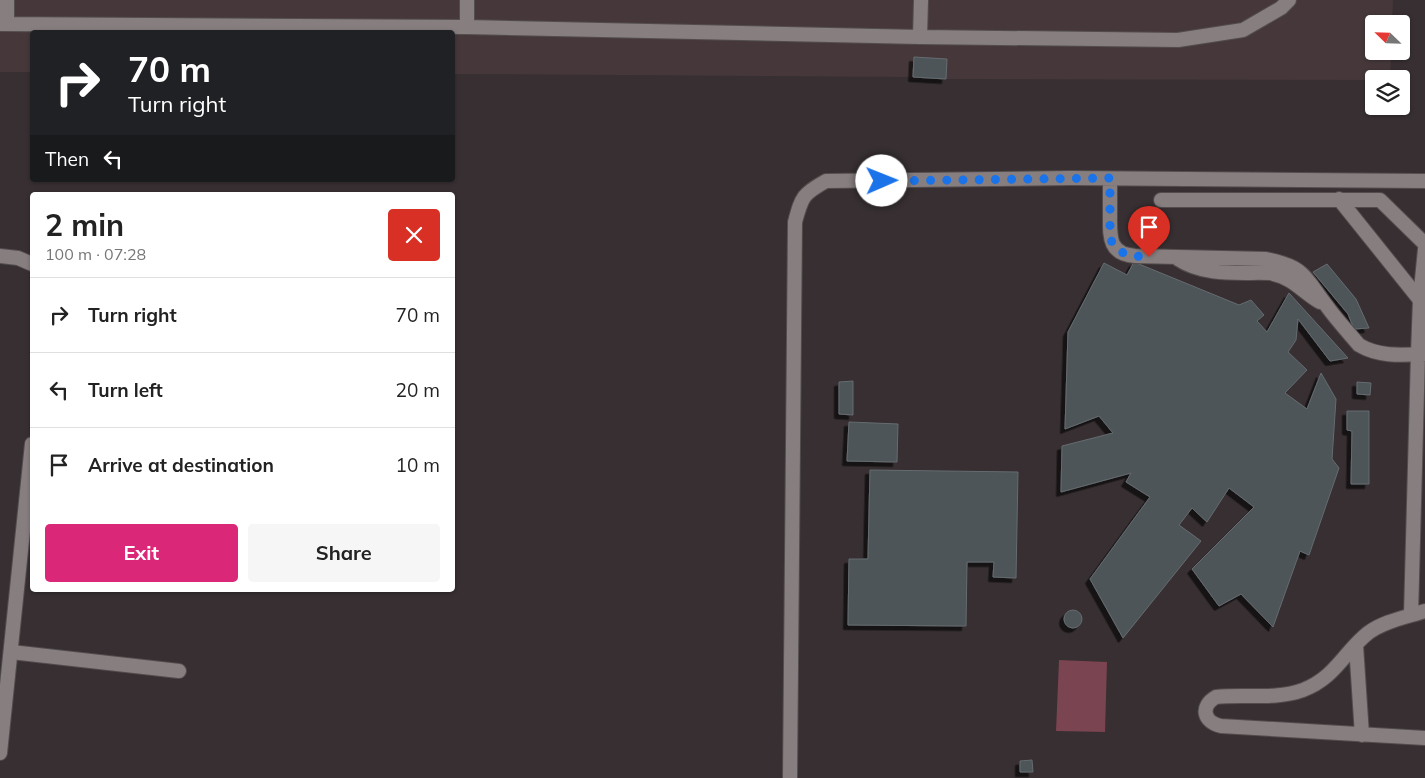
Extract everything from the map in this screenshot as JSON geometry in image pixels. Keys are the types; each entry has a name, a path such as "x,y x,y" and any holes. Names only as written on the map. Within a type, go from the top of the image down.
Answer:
{"lane":[{"path":"7,0 4,24 467,27 920,37 1178,40 1243,30 1281,8 1289,0"},
{"path":"467,0 467,27"},
{"path":"920,37 921,0"},
{"path":"1110,178 1110,238 1117,250 1129,256 1266,259 1281,262 1302,272 1311,282 1325,305 1359,345 1366,350 1387,355 1421,354"},
{"path":"790,778 796,222 799,207 806,192 826,182 1110,178 1425,181"},
{"path":"1362,181 1425,244"},
{"path":"1161,200 1339,198 1380,200"},
{"path":"1339,198 1420,300"},
{"path":"1411,616 1421,354 1420,300 1425,250"},
{"path":"0,256 18,258 30,263"},
{"path":"0,753 30,463"},
{"path":"1425,611 1386,624 1370,632 1332,672 1304,689 1288,694 1216,697 1210,700 1206,706 1208,720 1221,726 1425,738"},
{"path":"1356,645 1362,734"},
{"path":"10,652 179,671"}],"shaded area":[{"path":"0,0 1393,0 1392,15 1365,15 1365,60 1391,60 1390,70 1365,70 1365,80 946,79 913,77 455,74 455,30 30,30 30,72 0,72"},
{"path":"1059,660 1107,662 1105,732 1056,731"}],"building":[{"path":"914,57 947,59 946,79 913,77"},
{"path":"1134,262 1239,305 1251,300 1264,315 1257,321 1267,332 1289,293 1348,358 1330,361 1298,319 1296,340 1288,352 1307,370 1285,393 1307,409 1321,373 1336,399 1332,459 1339,468 1309,555 1300,551 1273,627 1241,594 1219,606 1192,569 1254,507 1229,488 1207,522 1192,508 1179,525 1201,541 1123,638 1090,579 1150,497 1126,482 1131,473 1061,492 1062,446 1113,433 1099,416 1065,429 1068,332 1104,263 1127,275"},
{"path":"1327,264 1356,299 1369,328 1354,329 1348,314 1313,272"},
{"path":"853,381 853,415 839,414 839,382"},
{"path":"1357,382 1371,383 1370,395 1357,394"},
{"path":"1347,411 1369,411 1369,484 1351,484 1352,431 1347,430"},
{"path":"849,422 898,424 897,462 847,461"},
{"path":"870,470 1018,472 1016,578 993,577 994,562 967,562 966,626 848,625 849,559 868,559"},
{"path":"1073,610 1079,613 1082,619 1079,625 1073,628 1067,625 1064,619 1067,613"},
{"path":"1032,760 1033,772 1020,772 1020,761"}],"route":[{"path":"882,181 1110,178 1110,238 1112,244 1122,254 1149,257"}]}
